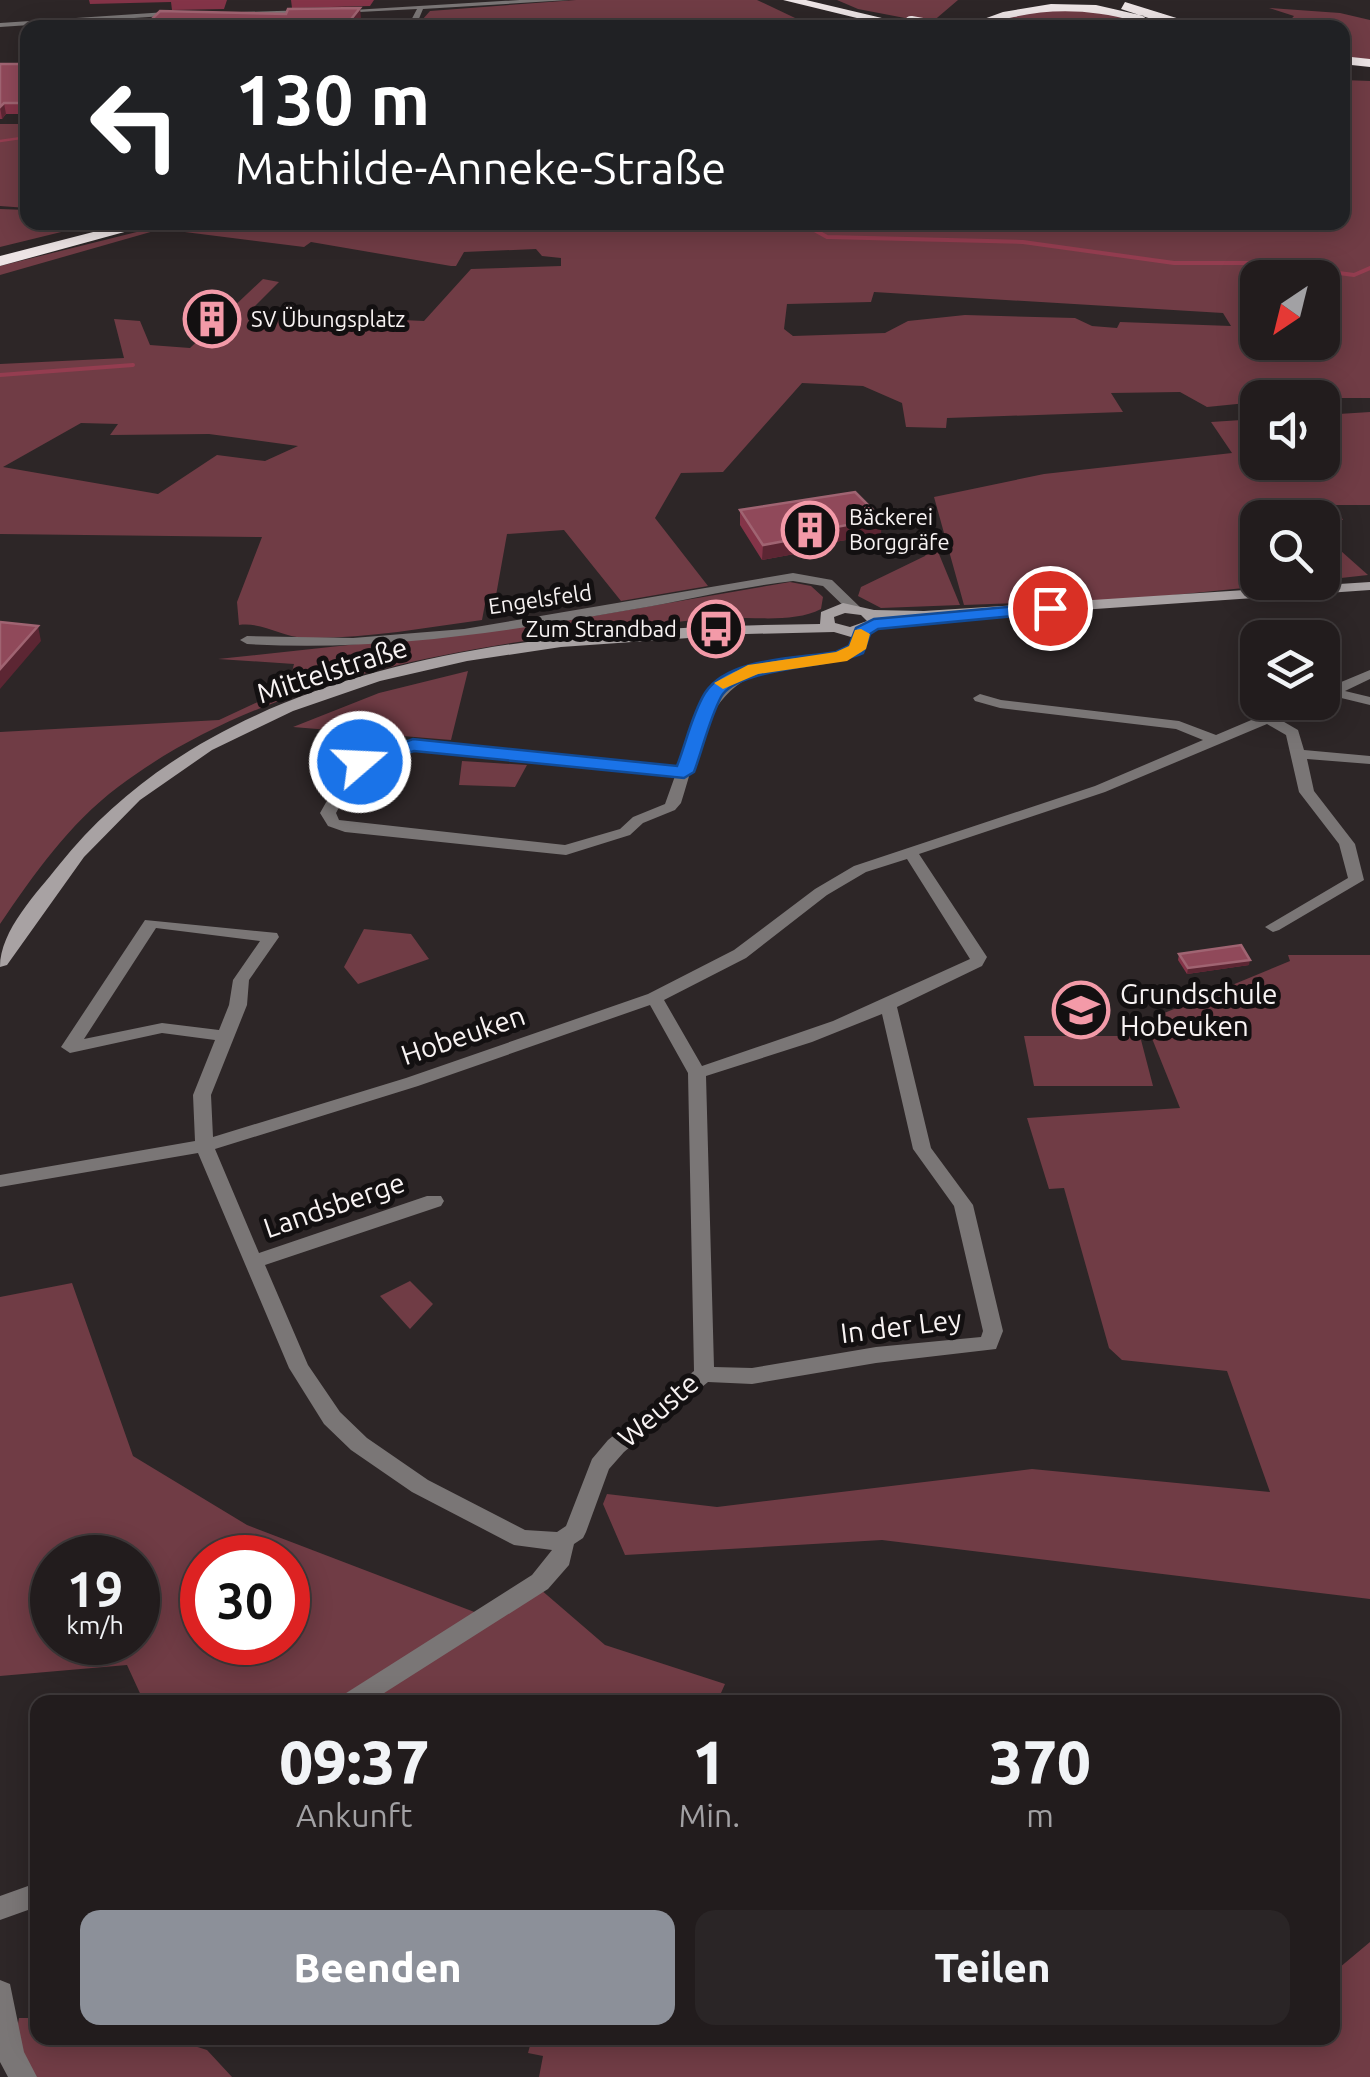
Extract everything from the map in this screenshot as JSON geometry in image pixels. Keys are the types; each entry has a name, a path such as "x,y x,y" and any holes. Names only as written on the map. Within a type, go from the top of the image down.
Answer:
{"highway":[{"path":"768,0 810,20"},
{"path":"768,0 873,20"},
{"path":"790,0 878,20"},
{"path":"810,0 884,20"},
{"path":"830,0 862,14"},
{"path":"955,20 996,0"},
{"path":"1110,0 1170,20"},
{"path":"986,20 1052,4 1119,11 1140,20"},
{"path":"0,253 88,230"},
{"path":"0,260 121,230"}],"main road":[{"name":"Mittelstraße","path":"0,960 44,894 100,827 172,768 250,726 345,689 470,658 602,639 1370,586"},
{"name":"Mittelstraße","path":"849,623 854,608"}],"street":[{"path":"212,13 420,10 565,0"},
{"path":"415,20 420,10"},
{"path":"60,20 194,13"},
{"path":"145,20 151,14"},
{"name":"Engelsfeld","path":"247,640 302,645 411,637 588,614 793,577 817,580 834,589"},
{"path":"834,589 854,608"},
{"path":"684,772 413,745 354,765 328,813 333,823 344,827 576,850 624,832 638,820 670,806 720,685 754,669 831,659 857,649 834,589"},
{"path":"1340,688 1370,674"},
{"path":"1340,696 1370,702"},
{"path":"980,698 1026,708 1179,724 1217,741"},
{"name":"Hobeuken","path":"0,1181 204,1146 344,1105 654,998 740,954 838,880 910,852 1100,790 1267,720"},
{"path":"1271,720 1293,733 1306,792 1347,844 1363,882 1273,927"},
{"path":"1300,754 1370,760"},
{"path":"696,1074 810,1039 889,1008 979,958 910,852"},
{"path":"204,1146 202,1095 226,1036 238,1005 241,980 271,937 151,923 70,1048 162,1028 226,1036"},
{"name":"Weuste","path":"362,1695 540,1582 562,1558 564,1546 560,1541 575,1532 600,1465 616,1446 704,1374 696,1074 654,998"},
{"name":"In der Ley","path":"704,1374 752,1376 876,1355 989,1344 993,1331 963,1205 922,1149 889,1008"},
{"name":"Landsberge","path":"204,1146 298,1368 332,1418 359,1444 420,1486 522,1539 560,1541"},
{"name":"Landsberge","path":"253,1262 434,1200"},
{"path":"0,1908 30,1898"},
{"path":"0,1992 11,2055 23,2077"}],"shaded area":[{"path":"576,0 757,0 799,20 422,20 430,11"},
{"path":"837,0 958,0 935,20 858,9"},
{"path":"1269,8 1340,13 1370,20 1370,62 1350,59 1350,20 1290,20 1294,16"},
{"path":"1102,9 1131,20 994,20 1018,11"},
{"path":"1350,80 1370,81 1370,398 1340,398 1340,380 1240,380 1240,404 1207,407 1180,392 1111,393 1123,412 947,418 946,428 906,427 902,403 863,386 802,383 723,472 681,473 655,518 708,586 621,601 564,530 507,534 495,601 485,604 482,620 372,635 305,638 239,625 237,602 262,537 0,534 0,364 124,358 114,319 140,321 150,345 190,348 263,279 279,282 248,313 424,321 471,269 561,266 561,258 542,256 536,249 464,252 456,266 451,266 311,242 304,247 169,230 1350,230","holes":["874,292 1223,313 1231,326 1120,322 1117,328 1092,326 1075,318 965,315 908,321 885,333 793,336 784,329 787,304 871,302","81,423 118,424 110,435 209,434 298,446 265,461 217,455 158,494 3,467"]},
{"path":"0,124 20,124 20,207 0,206"},
{"path":"0,209 20,210 20,230 69,230 0,247"},
{"path":"158,230 0,275 0,266"},
{"path":"1370,412 1370,505 1340,505 1340,500 1240,500 1240,588 1133,599 964,605 934,497 1044,474 1232,453 1211,422 1240,420 1240,480 1340,480 1340,414"},
{"path":"934,542 960,605 881,608 858,596 861,587 925,556"},
{"path":"1340,550 1368,575 1340,578"},
{"path":"790,582 811,586 823,597 821,609 784,618 716,618 567,635 432,657 298,694 234,719 174,750 100,801 53,851 0,924 0,732 219,720 288,688 294,664 218,659 553,623"},
{"path":"468,671 451,740 293,727 379,693"},
{"path":"462,761 527,765 515,787 459,785"},
{"path":"364,929 411,934 429,959 358,984 344,967"},
{"path":"1288,955 1370,955 1370,1599 882,1540 625,1555 603,1504 607,1494 717,1507 1032,1469 1270,1492 1227,1371 1122,1360 1109,1348 1064,1188 1049,1189 1027,1118 1180,1108 1145,1021 1290,961"},
{"path":"1024,1036 1140,1036 1153,1086 1034,1086"},
{"path":"410,1281 433,1304 410,1329 380,1296"},
{"path":"72,1283 133,1456 247,1525 273,1535 180,1535 180,1665 310,1665 310,1549 477,1613 350,1695 141,1695 127,1665 0,1676 0,1297"},
{"path":"540,1589 605,1645 725,1684 720,1695 371,1695"},
{"path":"1370,1942 1370,2077 539,2077 543,2056 528,2053 530,2045 1340,2045 1340,1967"},
{"path":"19,2018 30,2018 30,2045 191,2045 207,2050 232,2077 30,2077 15,2040"}],"building":[{"path":"360,8 350,20 151,20 160,11 286,14 288,9"},
{"path":"0,64 20,64 20,103 4,103 0,107"},
{"path":"855,492 882,519 813,531 817,535 763,545 740,510"},
{"path":"0,622 38,626 0,669"},
{"path":"1241,945 1250,960 1188,968 1179,954"}],"waterway":[{"path":"0,141 20,138"},
{"path":"814,230 827,237 1023,242 1174,263 1263,263 1354,275 1370,268"},
{"path":"0,375 133,365"}],"slow traffic":[{"path":"723,683 754,669 840,657 857,649 861,634"}],"place":[{"name":"SV Übungsplatz","path":"212,319"},
{"name":"Bäckerei Borggräfe","path":"810,530"},
{"name":"Zum Strandbad","path":"716,629"},
{"name":"Grundschule Hobeuken","path":"1081,1010"}],"route":[{"path":"360,762 413,745 684,772 712,697 720,685 741,674 840,657 857,649 862,631 874,624 924,616 1050,608"}]}
